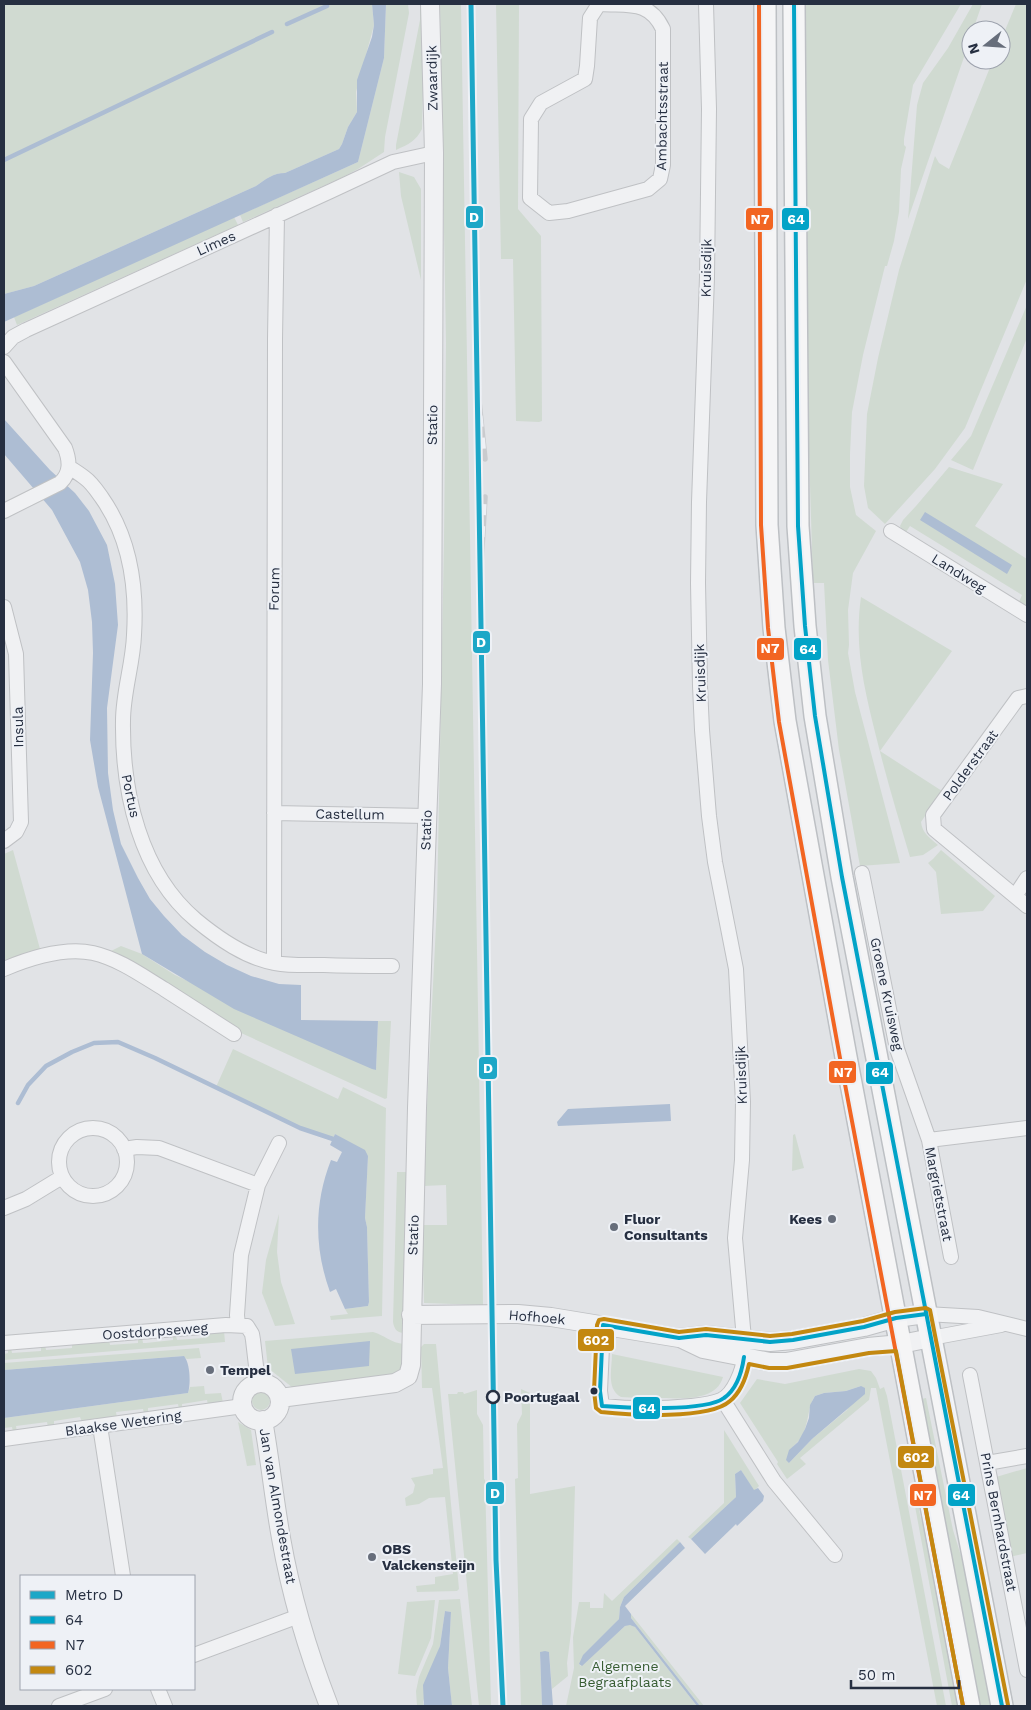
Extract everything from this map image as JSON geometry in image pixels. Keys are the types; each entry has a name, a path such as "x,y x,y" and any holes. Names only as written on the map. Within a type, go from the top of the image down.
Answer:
{"main road":[{"path":"765,4 767,525 774,628 787,730 846,1057 969,1706"},
{"name":"Groene Kruisweg","path":"794,4 798,526 805,626 815,716 827,793 1002,1706"}],"street":[{"name":"Zwaardijk","path":"430,4 434,153"},
{"name":"Ambachtsstraat","path":"600,4 644,7 658,17 664,29 663,165 660,178 648,189 568,211 549,213 530,198 531,118 540,103 585,79 590,18 600,4"},
{"name":"Kruisdijk","path":"706,4 709,109 705,338 699,502 700,686 710,825 715,862 736,969 743,1102 742,1160 735,1238 744,1339"},
{"name":"Limes","path":"4,347 14,337 26,330 393,162 434,153"},
{"name":"Statio","path":"280,1398 395,1383 408,1376 411,1365 426,816 432,684 434,153"},
{"name":"Forum","path":"274,963 275,339 277,215"},
{"path":"4,362 65,448 69,458 67,473 52,488 4,511"},
{"name":"Portus","path":"67,473 86,478 108,507 117,523 129,558 133,577 134,635 123,719 125,764 133,812 147,853 168,891 188,913 211,932 251,956 274,963 292,965 392,966"},
{"name":"Landweg","path":"891,531 1027,615"},
{"name":"Insula","path":"4,607 16,654 21,822 16,832 4,841"},
{"name":"Polderstraat","path":"1015,896 934,829 933,815 1018,698 1027,696"},
{"name":"Castellum","path":"274,813 426,816"},
{"name":"Groene Kruisweg","path":"862,874 897,1049 929,1140"},
{"path":"1027,878 1015,896 1027,906"},
{"path":"4,968 47,955 68,952 92,953 122,963 234,1034"},
{"path":"92,1128 102,1129 119,1140 124,1149 127,1162 125,1172 122,1180 108,1192 90,1196 78,1193 68,1186 62,1177 59,1162 61,1150 73,1134 92,1128"},
{"name":"Margrietstraat","path":"951,1257 929,1140 1027,1128"},
{"path":"258,1383 252,1334 247,1326 238,1325 241,1255 258,1185 279,1143"},
{"path":"124,1149 137,1146 159,1148 258,1185"},
{"path":"4,1208 26,1199 62,1177"},
{"name":"Hofhoek","path":"411,1315 518,1314 551,1316 679,1338 703,1349 770,1362 786,1362 868,1347 901,1344 1007,1324"},
{"name":"Hofhoek","path":"679,1338 706,1335 770,1342 793,1340 864,1327 896,1318 926,1314"},
{"path":"926,1314 978,1317 1027,1329"},
{"name":"Oostdorpseweg","path":"4,1343 238,1325"},
{"path":"603,1325 600,1391 602,1406 632,1409 703,1405 723,1400 734,1387 741,1372 744,1357 744,1339"},
{"name":"Prins Bernhardstraat","path":"970,1375 1027,1670"},
{"path":"258,1383 272,1386 280,1398 278,1411 272,1417 264,1420 250,1417 244,1410 242,1401 245,1391 258,1383"},
{"path":"723,1400 774,1481 835,1555"},
{"name":"Blaakse Wetering","path":"4,1439 243,1406"},
{"name":"Jan van Almondestraat","path":"264,1420 281,1540 299,1616 314,1667 329,1706"},
{"path":"100,1426 123,1575"},
{"path":"988,1463 1027,1456"},
{"path":"195,1655 299,1616"},
{"path":"59,1706 102,1690"},
{"path":"158,1690 165,1706"}],"green space":[{"path":"4,4 372,4 374,25 356,92 357,112 348,127 339,149 285,173 273,175 256,186 34,286 4,294"},
{"path":"386,4 408,4 409,13 385,137 384,152 343,177 243,222 240,215 358,162 384,58"},
{"path":"420,4 425,4 422,129 412,142 396,150 420,20"},
{"path":"440,4 461,4 483,1305 424,1303 422,1225 447,1225 446,1185 423,1186 437,905 444,540 446,343"},
{"path":"496,4 519,4 518,209 541,236 542,421 539,422 516,421 513,259 501,259"},
{"path":"806,4 961,4 913,85 904,139 906,147 901,169 899,212 894,241 887,266 885,266 863,355 852,412 850,487 856,515 876,531 853,573 848,610 848,653 855,692 900,863 860,866 839,750 828,660 824,583 813,583 807,386"},
{"path":"973,4 982,4 976,20 964,20"},
{"path":"1016,4 1027,4 1027,279 965,428 935,469 885,524 868,508 864,486 867,414 899,270 935,156 939,163 949,169 989,70 1011,70 1011,20 1009,20"},
{"path":"961,25 961,66 908,219 917,105 923,83 948,48"},
{"path":"399,172 414,177 421,189 421,280 401,196"},
{"path":"234,217 238,225 17,325 14,317"},
{"path":"1027,305 1027,338 973,470 951,460 971,436"},
{"path":"949,467 1003,484 975,526 1027,559 1027,610 1018,604 1022,595 910,526 904,535 900,526 903,520"},
{"path":"861,597 952,651 880,751 864,684 859,633"},
{"path":"880,751 942,791 921,822 929,838 938,845 923,855 910,857"},
{"path":"13,850 40,949 4,961 4,854"},
{"path":"941,850 995,896 983,911 941,914 936,872 928,863"},
{"path":"121,946 142,954 175,975 376,1070 378,1021 391,1021 387,1098 385,1099 239,1032 240,1030 109,952"},
{"path":"233,1049 338,1099 343,1087 386,1108 382,1316 331,1320 330,1316 348,1314 345,1309 368,1306 369,1302 367,1227 365,1218 368,1156 335,1134 333,1139 300,1128 216,1087"},
{"path":"795,1134 804,1168 792,1171 793,1135"},
{"path":"397,1172 407,1172 403,1333 396,1329 393,1322"},
{"path":"279,1214 277,1252 281,1282 295,1324 275,1326 262,1293 266,1260"},
{"path":"224,1331 225,1342 4,1360 4,1354 8,1353 8,1348 11,1348 12,1353 41,1351 41,1345 45,1345 46,1350 72,1348 72,1343 109,1340 110,1345 138,1343 138,1338 142,1337 143,1343 146,1343 173,1340 173,1335 176,1335 177,1340 203,1338 203,1333"},
{"path":"373,1332 404,1344 403,1366 397,1375 293,1388 268,1368 265,1341"},
{"path":"424,1344 436,1344 459,1589 457,1591 417,1592 416,1586 435,1584 435,1577 453,1574 445,1497 429,1498 419,1504 406,1506 405,1498 413,1493 415,1485 411,1478 433,1474 433,1469 443,1468 432,1388 422,1388 421,1347"},
{"path":"199,1348 201,1358 187,1359 183,1356 4,1370 4,1363"},
{"path":"612,1354 723,1377 713,1391 695,1397 621,1397 613,1389 611,1372"},
{"path":"859,1369 871,1371 880,1389 884,1387 946,1706 937,1706 876,1388 871,1388 869,1400 800,1458 806,1464 787,1479 740,1403 757,1379 785,1384","holes":["861,1386 847,1410 812,1439 789,1463 789,1453 803,1434 815,1396 824,1393 846,1391"]},
{"path":"204,1386 205,1394 221,1393 223,1403 208,1405 207,1400 182,1404 182,1409 179,1409 178,1404 148,1408 148,1413 144,1414 143,1409 116,1412 117,1418 82,1422 80,1417 54,1421 54,1426 48,1427 47,1422 16,1426 17,1432 13,1432 12,1427 4,1428 4,1418 188,1393 190,1387"},
{"path":"521,1389 530,1393 530,1494 575,1486 568,1676 552,1689 549,1652 540,1652 542,1706 521,1706 515,1479 518,1478 517,1424 522,1414"},
{"path":"477,1390 477,1414 483,1425 491,1706 479,1706 448,1394 463,1392 464,1394"},
{"path":"261,1392 267,1395 270,1401 267,1407 261,1410 255,1407 252,1401 255,1395"},
{"path":"926,1398 953,1530 970,1585 993,1706 979,1706 921,1399"},
{"path":"238,1422 251,1430 256,1465 247,1466"},
{"path":"724,1430 759,1486 754,1491 741,1470 735,1474 736,1497 691,1539 688,1537 724,1503"},
{"path":"1027,1468 1027,1553 1010,1557 996,1477"},
{"path":"916,1489 920,1515 932,1552 963,1706 952,1706 912,1490"},
{"name":"Algemene Begraafplaats","path":"677,1539 680,1542 624,1597 620,1607 619,1619 579,1664 581,1666 625,1626 630,1624 635,1627 697,1706 566,1706 574,1668 573,1637 579,1602 590,1602 590,1608 603,1608 604,1593 612,1601"},
{"path":"460,1599 472,1706 452,1706 448,1668 451,1612 445,1611 440,1646 423,1702 424,1706 417,1706 416,1691 419,1677 433,1644 439,1600"},
{"path":"435,1600 431,1638 415,1676 398,1674 407,1602"},
{"path":"631,1614 704,1706 700,1706 631,1618"}],"water":[{"path":"372,4 386,4 384,58 358,162 4,322 4,294 34,286 256,186 273,175 285,173 339,149 348,127 357,112 357,80 372,37 374,25"},
{"path":"4,419 50,470 75,493 89,511 107,545 115,584 118,625 107,708 108,773 113,810 121,844 150,899 182,935 227,965 251,976 279,984 301,985 301,1020 378,1021 376,1070 234,1009 142,954 98,787 90,740 93,653 88,590 80,562 52,510 4,454"},
{"path":"925,512 1012,565 1007,574 920,520"},
{"path":"670,1104 671,1121 558,1126 557,1122 568,1109"},
{"path":"335,1134 365,1150 368,1156 365,1218 367,1227 369,1302 368,1306 345,1309 336,1289 330,1292 321,1259 318,1226 321,1193 325,1176 331,1160 337,1162 342,1152 330,1145"},
{"path":"370,1341 369,1366 295,1374 291,1349"},
{"path":"184,1356 188,1363 188,1393 4,1418 4,1370"},
{"path":"861,1386 865,1388 865,1394 812,1439 789,1463 786,1460 789,1450 798,1442 805,1429 809,1418 810,1405 815,1396 824,1393 846,1391"},
{"path":"741,1470 754,1490 758,1488 764,1496 763,1501 705,1554 691,1539 736,1497 735,1474"},
{"path":"680,1542 685,1548 625,1606 631,1614 631,1618 700,1706 697,1706 635,1627 630,1625 625,1626 582,1666 579,1664 583,1655 619,1619 620,1607 624,1597"},
{"path":"445,1611 451,1612 448,1668 452,1706 424,1706 423,1685 440,1646"},
{"path":"540,1652 549,1652 553,1706 542,1706"}],"waterway":[{"path":"287,24 327,6"},
{"path":"4,160 272,32"},
{"path":"18,1103 28,1085 46,1066 94,1043 118,1042 300,1128 333,1139"}],"railway":[{"path":"476,372 485,459"},
{"path":"480,581 485,497"}],"metro line":[{"name":"D","path":"471,4 496,1560 503,1706"}],"transit line":[{"name":"N7","path":"759,4 761,525 768,628 779,722 840,1058 963,1706"},
{"name":"64","path":"794,4 798,526 805,626 815,716 842,877 1002,1706"},
{"name":"602","path":"963,1706 896,1351 869,1353 787,1368 769,1368 749,1364 742,1384 734,1397 720,1407 705,1411 669,1415 601,1412 596,1408 594,1391 597,1325 599,1320 604,1319 679,1332 706,1329 770,1336 792,1334 863,1321 895,1312 926,1308 930,1310 1008,1705"},
{"name":"64","path":"603,1325 679,1338 706,1335 770,1342 793,1340 864,1327 896,1318 926,1314"},
{"name":"64","path":"603,1325 600,1391 602,1406 665,1408 714,1402 724,1398 736,1385 744,1357"}],"place":[{"name":"Kees","path":"832,1219"},
{"name":"Fluor Consultants","path":"614,1227"},
{"name":"Tempel","path":"210,1370"},
{"name":"Poortugaal","path":"493,1397"},
{"name":"OBS Valckensteijn","path":"372,1557"}]}
